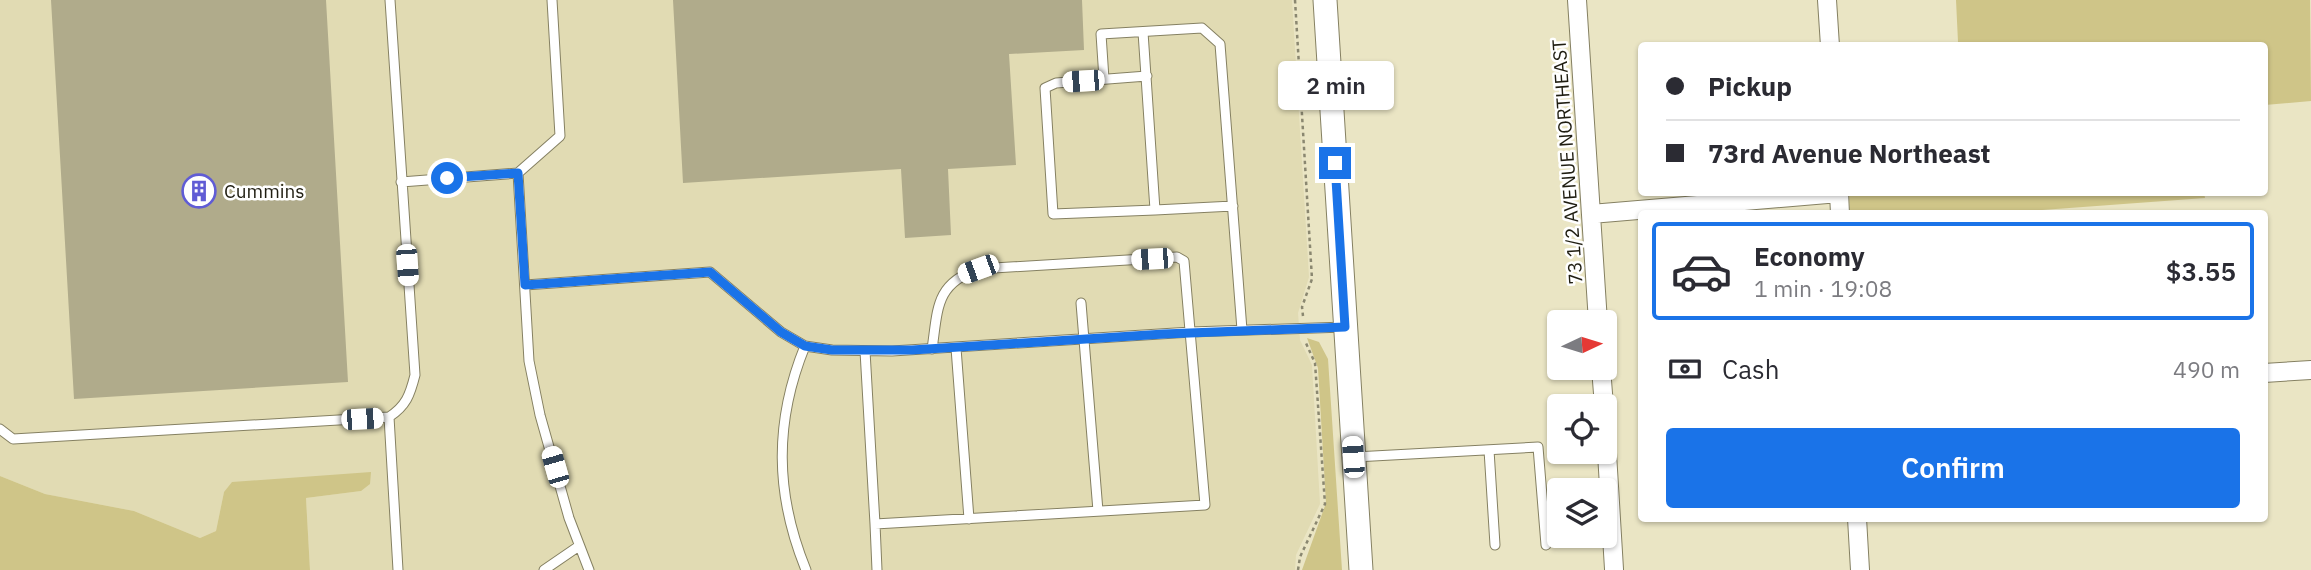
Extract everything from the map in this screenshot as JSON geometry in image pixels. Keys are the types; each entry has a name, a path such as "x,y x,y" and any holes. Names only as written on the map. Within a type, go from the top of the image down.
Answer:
{"street":[{"path":"1325,0 1361,570"},
{"name":"73 1/2 AVENUE NORTHEAST","path":"1577,0 1597,310"},
{"path":"1827,0 1830,42"},
{"path":"1638,210 1804,196"},
{"path":"1591,214 1638,210"},
{"path":"2268,373 2311,370"},
{"path":"1608,464 1614,569"},
{"path":"1857,522 1860,570"}],"lane":[{"path":"0,429 13,439 389,417 402,409 410,394 415,375 390,0"},
{"path":"401,182 518,173 560,136 552,0"},
{"path":"1104,79 1101,34 1202,28 1220,44 1242,330"},
{"path":"1143,32 1155,210"},
{"path":"1147,76 1056,83 1045,88 1043,94 1053,214 1233,206"},
{"path":"518,173 529,361 540,415 579,546 589,570"},
{"path":"875,524 1205,505 1186,267 1184,261 1177,257 978,269 949,283 940,298 932,349"},
{"path":"525,285 710,272 781,332 805,346 864,351 956,348 1191,332 1345,327"},
{"path":"1081,303 1098,511"},
{"path":"805,346 791,380 780,449 786,509 806,570"},
{"path":"956,348 969,519"},
{"path":"864,351 877,570"},
{"path":"389,417 398,570"},
{"path":"1353,457 1538,447 1546,545"},
{"path":"1489,450 1495,545"},
{"path":"544,570 579,546"}],"path":[{"path":"1295,0 1312,279 1302,307 1303,328 1306,346 1315,363 1325,504 1300,556 1298,570"}],"shaded area":[{"path":"0,0 1292,0 1309,277 1298,313 1300,340 1312,365 1320,504 1296,555 1295,570 310,570 306,498 361,491 224,492 216,531 200,538 134,511 45,494 0,476"},
{"path":"1956,0 2310,0 2311,101 2268,105 2268,42 1958,42"},
{"path":"1849,196 2205,198 2041,210 1850,210"},
{"path":"1307,338 1319,342 1328,359 1342,570 1302,570 1326,503 1318,368"},
{"path":"371,472 370,484 361,491 306,498 310,570 0,570 0,476 45,494 134,511 200,538 216,531 224,492 232,482"}],"building":[{"name":"Cummins","path":"51,0 326,0 348,382 74,399"},
{"path":"673,0 1082,0 1084,50 1009,54 1016,165 948,169 951,235 905,238 901,169 683,183"}],"place":[{"name":"Cummins","path":"199,191"}],"route":[{"path":"447,178 518,173 525,285 710,272 781,332 805,346 832,350 892,351 1084,338 1345,327 1335,163"}]}
